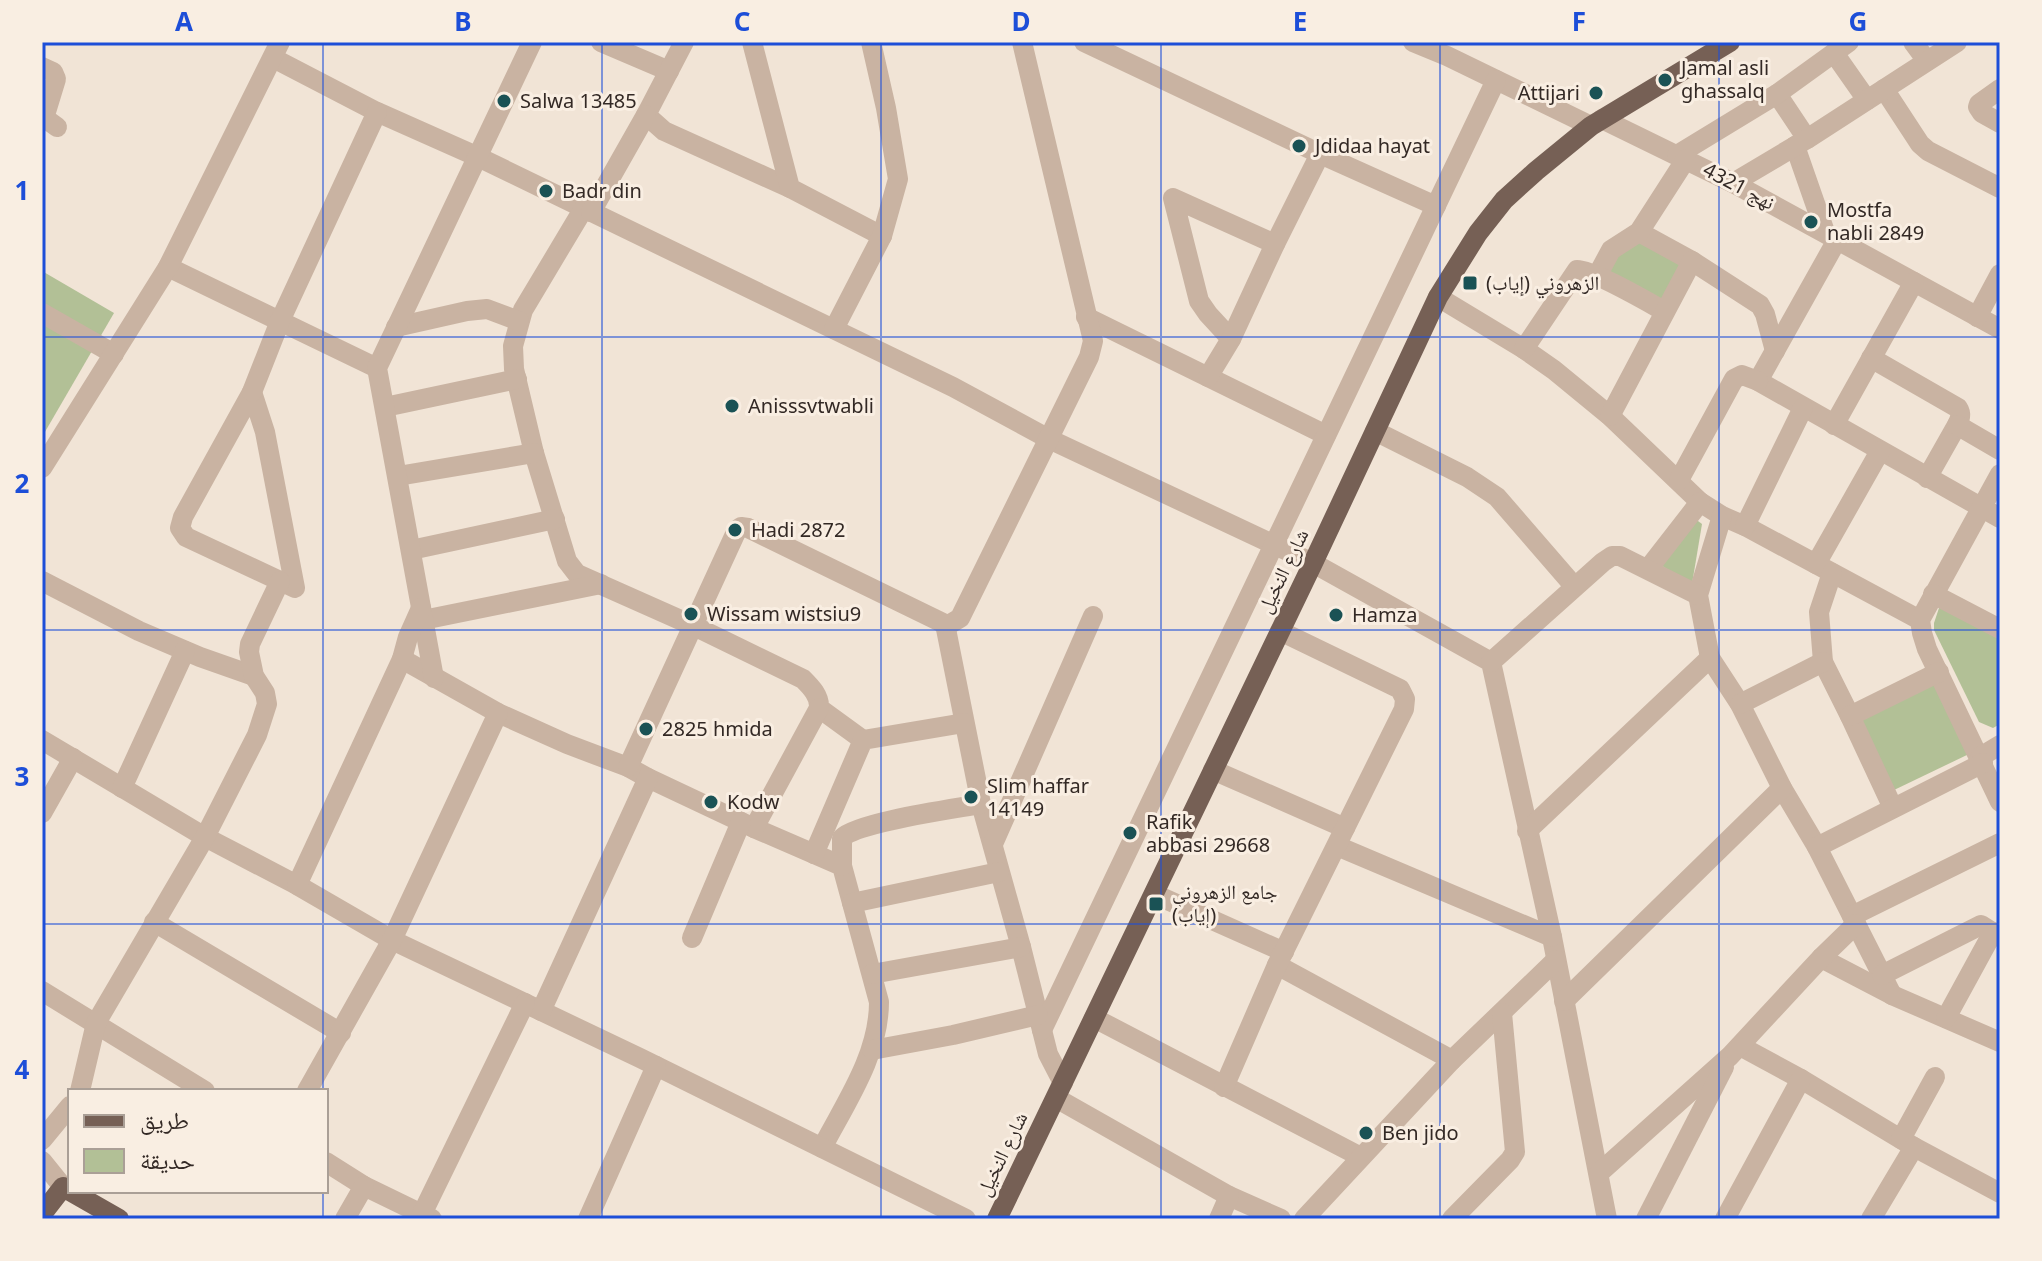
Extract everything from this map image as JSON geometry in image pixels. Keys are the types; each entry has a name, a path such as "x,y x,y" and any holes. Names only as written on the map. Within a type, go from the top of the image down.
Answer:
{"main road":[{"name":"شارع النخيل","path":"997,1219 1438,297 1478,233 1504,200 1597,123 1730,42"},
{"path":"42,1214 63,1187 68,1190"},
{"path":"74,1193 119,1219"}],"street":[{"path":"434,678 377,368 532,42"},
{"path":"601,42 669,71"},
{"path":"684,42 646,115 529,299 513,346 517,379 534,453 562,548 577,574 803,679 819,701 819,708 748,825 692,938"},
{"path":"752,42 790,188"},
{"path":"834,329 882,236 898,179 871,42"},
{"path":"628,767 737,530 744,526 945,624 960,618 1049,439 1093,341 1022,42"},
{"path":"1084,42 1436,206"},
{"name":"نهج 4321","path":"1413,42 1440,47 1496,80 1682,157 2000,329"},
{"path":"1913,42 1927,61"},
{"path":"1733,183 1957,42"},
{"path":"1597,276 1611,250 1639,232 1682,157 1842,48 1876,94 1920,144 2000,188"},
{"path":"42,468 168,267 276,50 377,112 476,156 953,387 1049,439 1313,563 1491,662 1552,937 1607,1219"},
{"path":"42,67 53,72 56,79 45,115 57,127"},
{"path":"1040,1022 1496,80"},
{"path":"2000,89 1978,107 1982,113 2000,123"},
{"path":"1758,381 1831,236 1801,142 1777,94"},
{"path":"252,392 265,432 295,588 186,537 180,528 183,517 252,392 280,321 377,112"},
{"path":"646,115 664,131 790,188 882,236"},
{"path":"1208,377 1231,339 1320,154"},
{"path":"1231,339 1199,301 1173,198 1275,244"},
{"path":"1639,232 1692,261 1760,305 1775,351"},
{"path":"1610,416 1692,261"},
{"path":"168,267 377,368"},
{"path":"1524,349 1574,272 1580,269 1664,311"},
{"path":"1977,317 2000,274"},
{"path":"1834,425 1914,282"},
{"path":"1438,297 1554,370 1610,416 1700,502 1920,620"},
{"path":"396,327 487,309 519,321"},
{"path":"42,313 114,354"},
{"path":"1086,317 1326,435"},
{"path":"1871,358 1961,412 1927,478"},
{"path":"1679,480 1734,379 1742,375 1758,381 2000,518"},
{"path":"385,407 517,379"},
{"path":"1745,526 1803,408"},
{"path":"1957,425 2000,450"},
{"path":"1375,431 1467,477 1497,497 1574,586"},
{"path":"1880,451 1824,568 1819,612 1823,662 1893,808"},
{"path":"398,476 534,453"},
{"path":"2000,474 1920,620 1927,649 2000,802"},
{"path":"1648,569 1700,502"},
{"path":"1722,516 1698,595 1710,658 1740,704 1892,995"},
{"path":"411,550 555,519"},
{"path":"1491,662 1574,586 1612,556 1620,556 1698,595"},
{"path":"42,581 139,631 254,676"},
{"path":"80,1089 96,1023 205,837 257,735 267,704 265,693 254,676 250,644 280,581"},
{"path":"297,885 402,659 408,637 422,614 601,584"},
{"path":"1933,594 2000,629"},
{"path":"993,844 1093,616"},
{"path":"945,624 981,804 1059,1090 1229,1196 1281,1219"},
{"path":"1224,1087 1281,958 1404,709 1403,693 1392,684 1280,631"},
{"path":"122,788 185,651"},
{"path":"1527,831 1710,658"},
{"path":"402,659 498,713 628,767 842,866"},
{"path":"1740,704 1823,662"},
{"path":"1850,716 1939,672"},
{"path":"819,708 863,740 964,723"},
{"path":"308,1089 392,940 498,713"},
{"path":"42,740 205,837 392,940 966,1219"},
{"path":"814,854 863,740"},
{"path":"1817,847 1981,760 2000,745"},
{"path":"42,813 73,758"},
{"path":"1213,770 1341,837 1552,937"},
{"path":"328,1163 364,1186 427,1217 648,778"},
{"path":"1564,1001 1782,788"},
{"path":"822,1148 872,1050 879,1021 879,1002 842,866 842,838 849,832 891,821 981,804"},
{"path":"1599,1173 1735,1051 1854,920 2000,843"},
{"path":"852,903 999,872"},
{"path":"1154,894 1281,958 1452,1060"},
{"path":"154,922 341,1033"},
{"path":"1882,975 1981,925 1996,934 1946,1018"},
{"path":"872,974 1021,947"},
{"path":"1821,958 1892,995 2000,1042"},
{"path":"1304,1219 1452,1060 1556,960"},
{"path":"42,991 202,1089"},
{"path":"1452,1219 1515,1152 1502,1013"},
{"path":"1094,1018 1361,1157"},
{"path":"872,1050 1040,1022"},
{"path":"1735,1051 1801,1079 1907,1143 2000,1193"},
{"path":"1654,1216 1735,1051"},
{"path":"588,1219 656,1066"},
{"path":"1871,1219 1935,1077"},
{"path":"1725,1219 1801,1079"},
{"path":"42,1140 68,1108"},
{"path":"42,1161 63,1187"},
{"path":"345,1219 364,1186"},
{"path":"1219,1219 1229,1196"}],"green space":[{"path":"1639,238 1684,263 1663,304 1604,275 1616,253"},
{"path":"42,271 114,313 42,437"},
{"path":"1694,518 1702,524 1692,584 1657,563"},
{"path":"1940,605 2000,636 2000,724 1993,728 1979,722 1934,630"},
{"path":"1931,678 1969,754 1892,791 1859,713"}],"place":[{"name":"Jamal asli ghassalq","path":"1665,80"},
{"name":"Attijari","path":"1596,93"},
{"name":"Salwa 13485","path":"504,101"},
{"name":"Jdidaa hayat","path":"1299,146"},
{"name":"Badr din","path":"546,191"},
{"name":"Mostfa nabli 2849","path":"1811,222"},
{"name":"الزهروني (إياب)","path":"1470,283"},
{"name":"Anisssvtwabli","path":"732,406"},
{"name":"Hadi 2872","path":"735,530"},
{"name":"Wissam wistsiu9","path":"691,614"},
{"name":"Hamza","path":"1336,615"},
{"name":"2825 hmida","path":"646,729"},
{"name":"Slim haffar 14149","path":"971,797"},
{"name":"Kodw","path":"711,802"},
{"name":"Rafik abbasi 29668","path":"1130,833"},
{"name":"جامع الزهروني (إياب)","path":"1156,904"},
{"name":"Ben jido","path":"1366,1133"}]}
